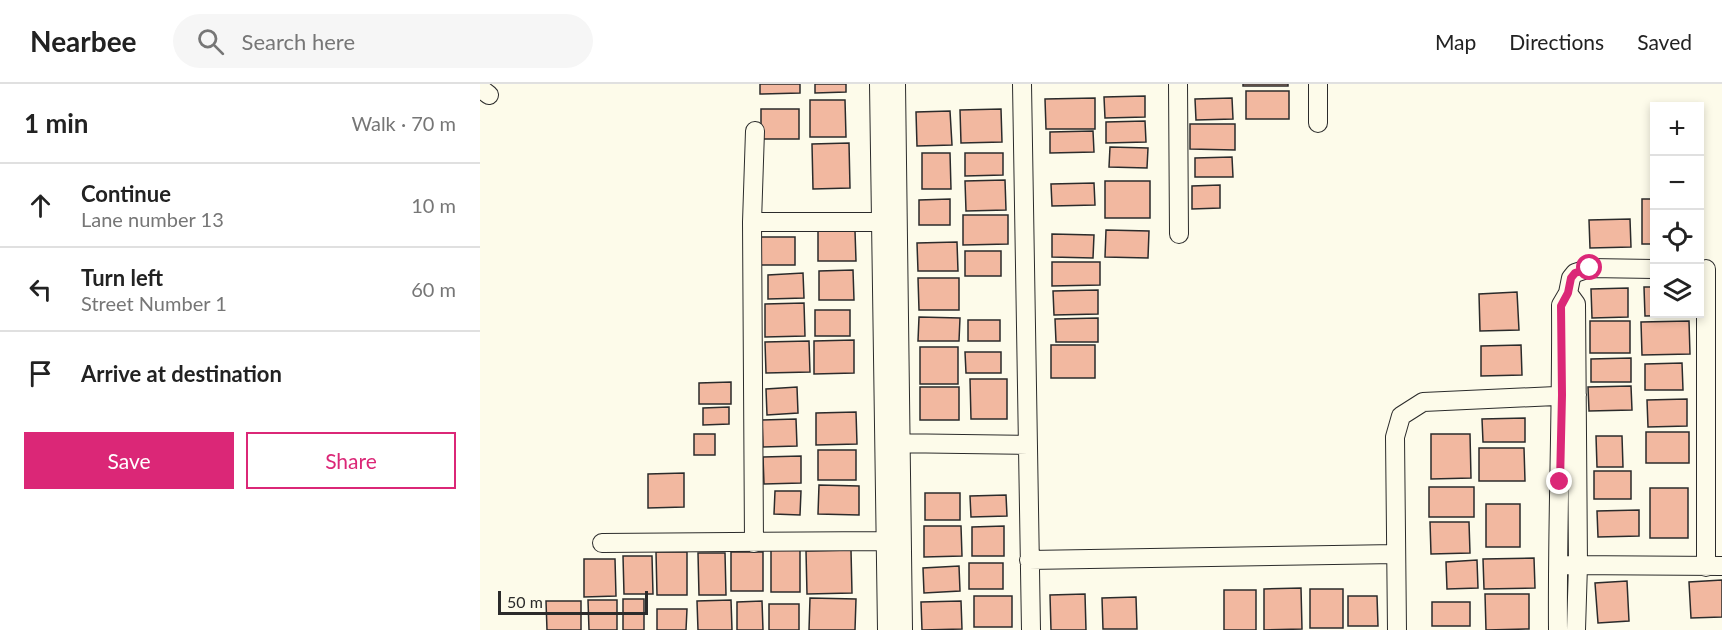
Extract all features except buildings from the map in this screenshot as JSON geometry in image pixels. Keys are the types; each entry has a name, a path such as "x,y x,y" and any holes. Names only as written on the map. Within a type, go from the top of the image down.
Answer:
{"street":[{"path":"879,84 889,222 892,443 903,630"},
{"path":"889,222 896,84"},
{"path":"1022,84 1031,630"},
{"path":"1178,84 1179,234"},
{"path":"1318,84 1318,123"},
{"path":"754,543 752,222 755,131"},
{"path":"752,222 889,222"},
{"path":"1576,630 1578,565 1569,395 1561,306 1575,273 1590,268 1650,269"},
{"path":"1557,565 1714,566 1714,398 1709,269"},
{"path":"1397,630 1395,437 1401,416 1423,402 1569,395"},
{"path":"1558,630 1557,565 1569,395"},
{"path":"892,443 1028,445"},
{"path":"887,630 885,542 892,443"},
{"path":"602,543 885,542"},
{"path":"1029,560 1396,554"}],"route":[{"path":"1560,482 1561,306 1568,293 1571,278 1575,273 1590,268"}]}
